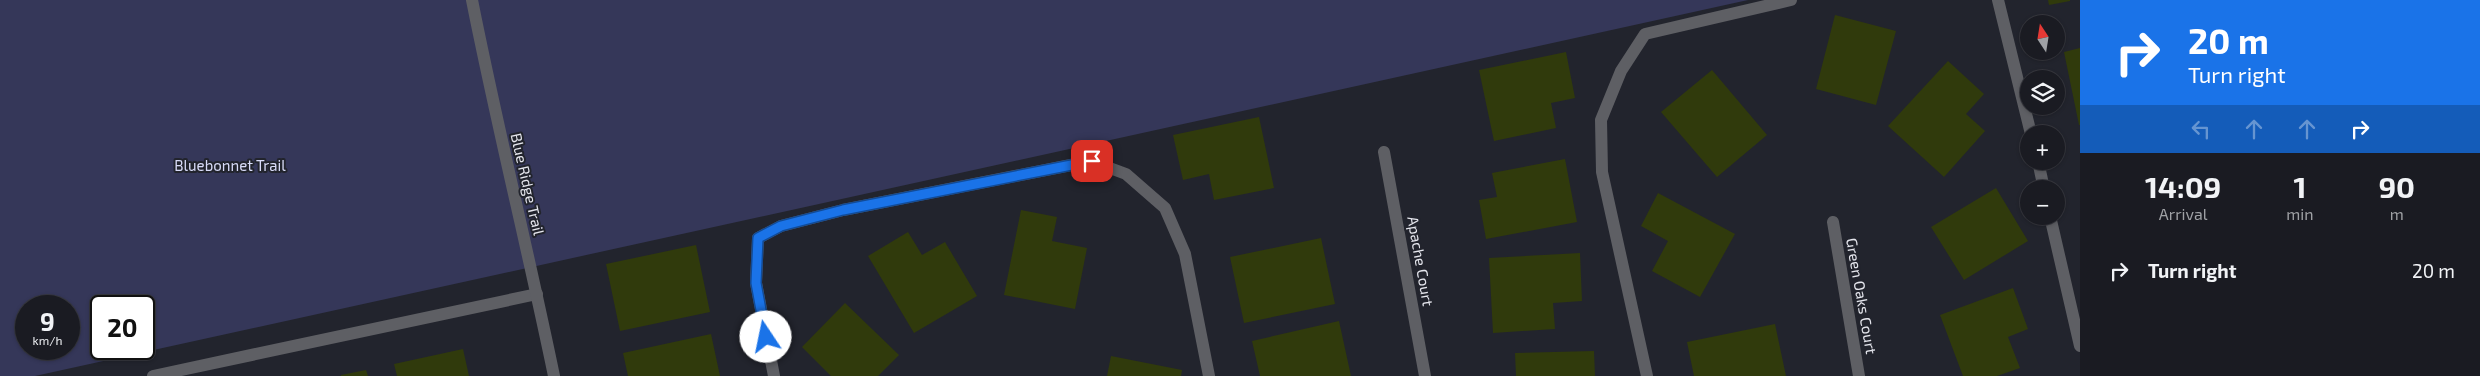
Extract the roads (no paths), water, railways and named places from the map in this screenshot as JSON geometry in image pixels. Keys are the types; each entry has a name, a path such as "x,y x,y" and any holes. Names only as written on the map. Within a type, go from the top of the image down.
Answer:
{"street":[{"name":"Blue Ridge Trail","path":"472,0 495,117 537,294 554,376"},
{"path":"1647,376 1602,172 1601,120 1621,71 1645,34 1791,0"},
{"path":"1998,0 2029,125"},
{"name":"Apache Court","path":"1384,152 1425,376"},
{"path":"774,376 756,283 758,238 781,226 843,210 1092,161 1126,174 1165,208 1184,254 1209,376"},
{"name":"Green Oaks Court","path":"1833,222 1859,376"},
{"path":"2052,225 2080,346"},
{"path":"152,376 537,294"}],"park label":[{"name":"Bluebonnet Trail","path":"230,165"}]}
